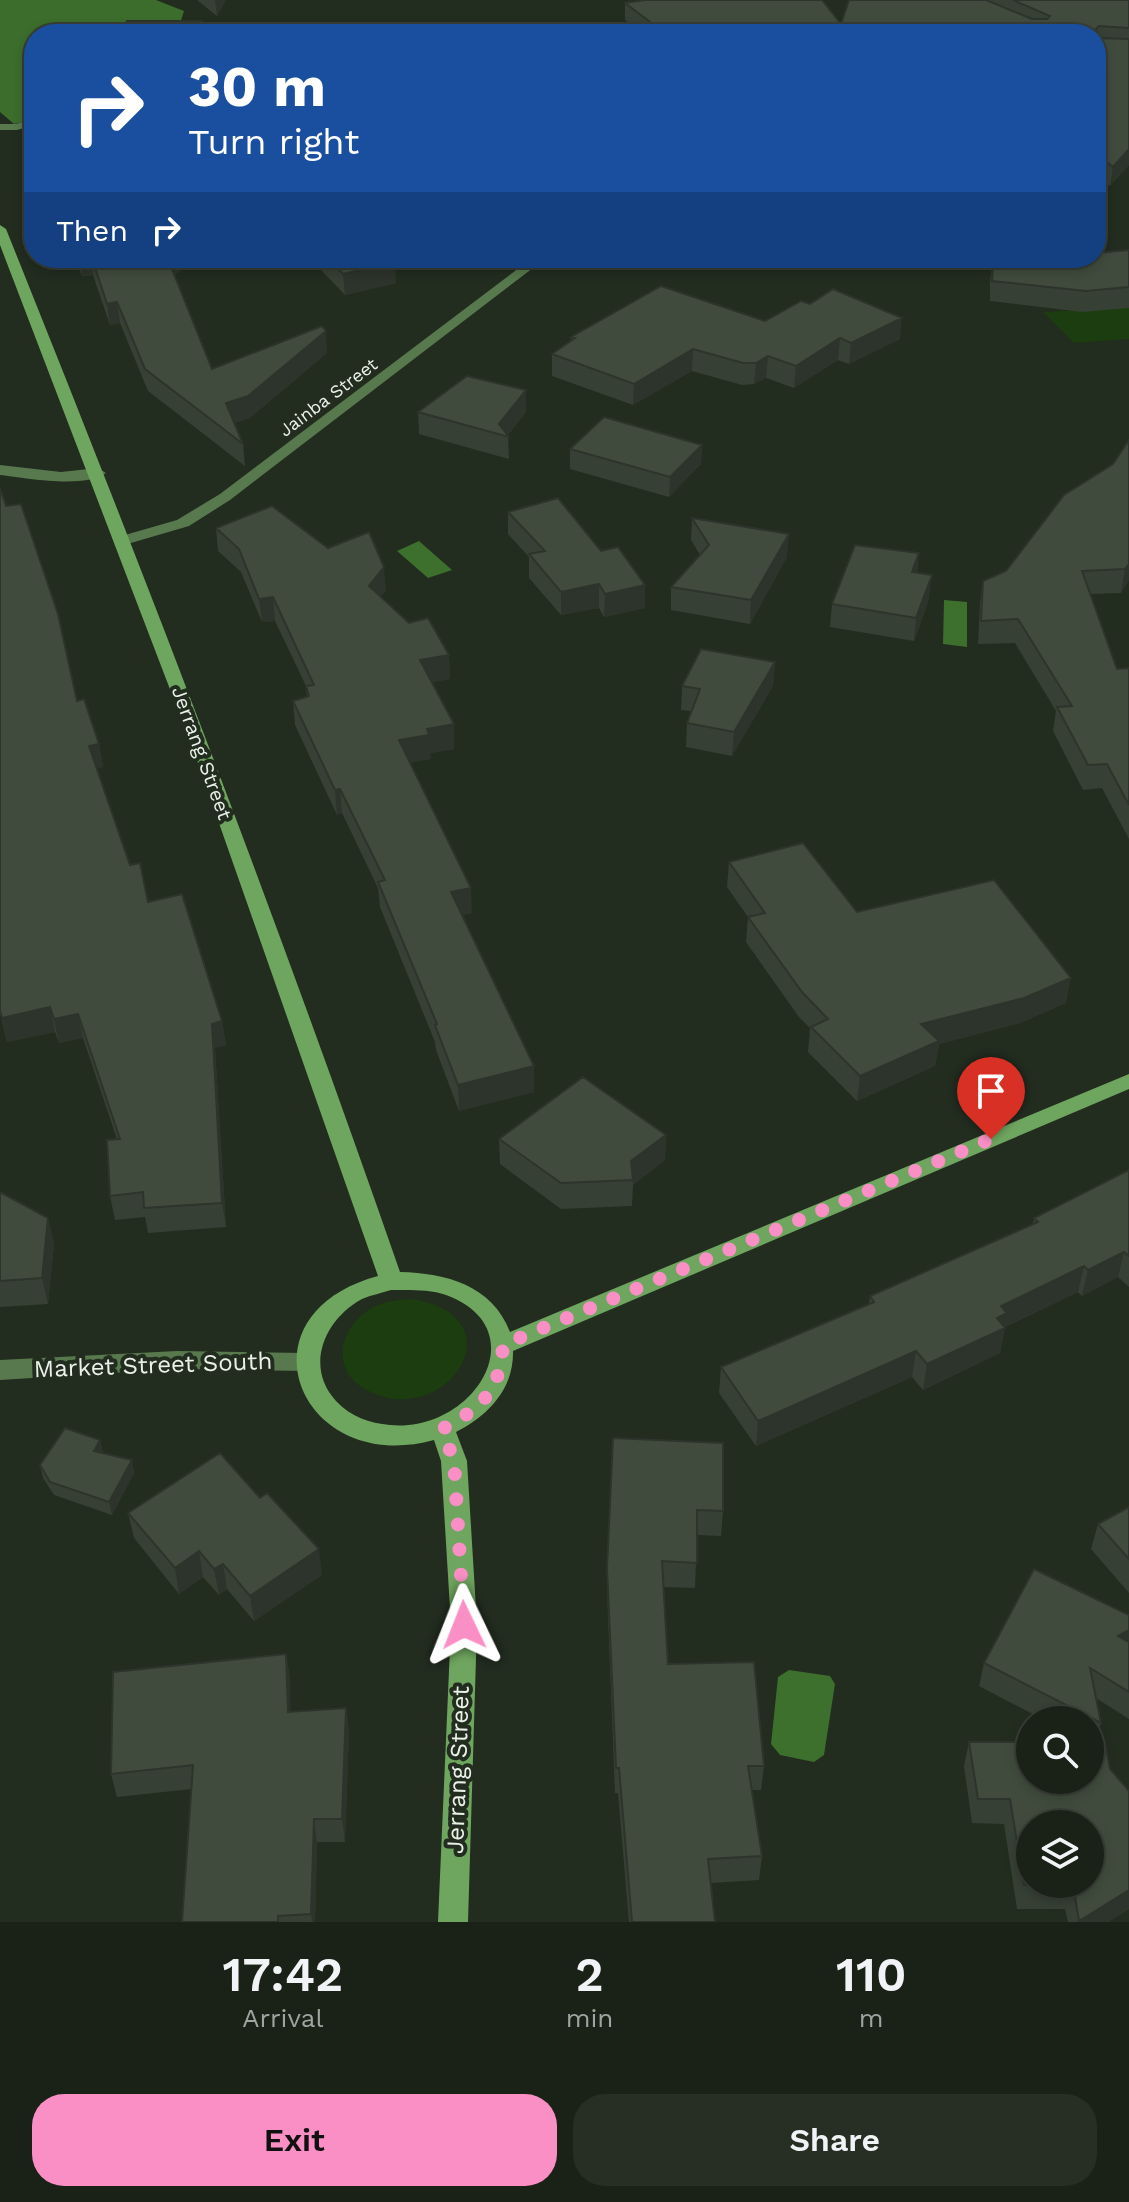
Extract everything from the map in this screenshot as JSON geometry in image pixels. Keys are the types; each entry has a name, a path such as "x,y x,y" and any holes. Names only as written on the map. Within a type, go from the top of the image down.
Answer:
{"street":[{"path":"0,127 24,125"},
{"name":"Jerrang Street","path":"0,229 124,540 347,1144 391,1281"},
{"name":"Jainba Street","path":"124,540 183,523 225,497 519,268"},
{"path":"0,470 61,477 98,473"},
{"path":"503,1345 1129,1081"},
{"path":"391,1281 430,1282 465,1293 491,1316 503,1345 502,1369 490,1393 469,1414 442,1429 406,1436 370,1432 339,1419 317,1397 307,1362 310,1340 328,1312 356,1292 391,1281"},
{"name":"Market Street South","path":"0,1370 177,1360 307,1362"},
{"name":"Jerrang Street","path":"442,1429 454,1461 464,1625 453,1922"}],"shaded area":[{"path":"0,0 156,0 184,11 180,24 24,24 24,122 14,124 0,112"},
{"path":"1129,308 1129,339 1074,343 1043,312"},
{"path":"419,541 452,570 428,578 397,551"},
{"path":"944,600 967,602 967,647 943,644"},
{"path":"412,1299 445,1310 463,1327 467,1348 460,1368 443,1386 420,1397 393,1399 363,1388 352,1379 345,1368 344,1344 355,1322 364,1313 390,1301"},
{"path":"789,1670 830,1676 835,1684 824,1755 814,1762 780,1755 771,1744 778,1677"}],"building":[{"path":"645,0 822,0 841,24 653,24 625,3"},
{"path":"849,0 986,0 1032,19 1047,19 1050,16 1013,0 1129,0 1129,28 1106,26 1106,24 841,24"},
{"path":"127,21 202,21 200,24 125,24"},
{"path":"1106,38 1129,39 1129,149 1113,167 1106,161"},
{"path":"1129,250 1129,287 1086,291 992,281 993,268 1106,268 1106,252"},
{"path":"95,268 172,268 212,369 322,326 326,331 248,396 226,403 243,444 145,369 117,302 107,304"},
{"path":"337,268 369,268 343,274"},
{"path":"661,286 765,321 801,301 810,304 833,289 902,318 851,343 840,338 796,366 768,356 756,363 743,363 693,349 634,384 552,354 575,338 571,337"},
{"path":"467,376 526,390 499,424 509,437 418,412"},
{"path":"604,417 702,445 670,477 570,449"},
{"path":"1129,440 1129,564 1125,569 1082,571 1117,669 1129,668 1129,805 1107,764 1088,765 1057,707 1072,706 1018,619 981,621 983,581 1006,571 1064,495 1113,464"},
{"path":"0,488 6,506 21,504 58,614 77,701 84,699 99,744 89,746 130,865 140,863 148,902 182,894 222,1021 212,1024 222,1203 144,1208 143,1192 110,1196 107,1140 120,1139 78,1014 54,1019 50,1007 2,1018"},
{"path":"558,498 601,551 618,547 645,585 605,594 599,584 561,592 529,554 545,551 508,512"},
{"path":"272,506 328,548 369,532 384,567 369,586 409,623 428,618 449,655 420,660 454,724 427,729 429,735 399,740 471,888 451,892 534,1066 458,1085 437,1024 378,882 385,880 340,789 335,790 293,701 309,696 306,686 314,685 273,597 259,599 239,549 216,528"},
{"path":"692,518 789,534 751,600 671,587 709,545"},
{"path":"855,545 919,553 912,572 932,575 916,618 832,604"},
{"path":"701,649 775,662 734,732 687,723 700,689 682,686"},
{"path":"803,843 857,912 994,880 1071,978 1024,998 921,1024 939,1041 860,1076 811,1027 828,1019 802,992 748,917 765,913 729,862"},
{"path":"583,1077 666,1135 631,1161 633,1180 561,1183 499,1139"},
{"path":"1129,1170 1129,1256 1124,1252 1088,1270 1084,1266 1001,1306 1007,1313 997,1318 1005,1328 927,1364 916,1351 758,1421 721,1367 874,1302 870,1296 1038,1222 1034,1218"},
{"path":"0,1192 48,1218 42,1278 0,1281"},
{"path":"65,1428 100,1440 94,1451 132,1460 109,1502 50,1482 40,1465"},
{"path":"613,1438 723,1443 723,1511 697,1510 697,1563 662,1561 668,1664 754,1662 764,1766 748,1766 762,1856 708,1859 715,1922 632,1922 619,1768 616,1768 607,1568"},
{"path":"220,1453 260,1498 267,1493 319,1549 250,1596 223,1564 214,1569 199,1551 175,1568 128,1513"},
{"path":"1129,1507 1129,1559 1098,1524"},
{"path":"1034,1569 1129,1615 1129,1630 1118,1636 1129,1642 1129,1692 1090,1668 1098,1706 1068,1706 984,1663"},
{"path":"286,1654 288,1712 346,1708 342,1819 314,1819 311,1914 278,1916 278,1922 182,1922 193,1765 111,1774 113,1672"},
{"path":"969,1742 1016,1742 1016,1794 1104,1794 1105,1742 1110,1769 1129,1791 1129,1890 1079,1921 1075,1898 1104,1898 1104,1810 1016,1810 1016,1836 1010,1799 978,1799"}],"route":[{"path":"464,1625 454,1461 442,1429 469,1414 490,1393 502,1369 503,1345 991,1139"}]}
